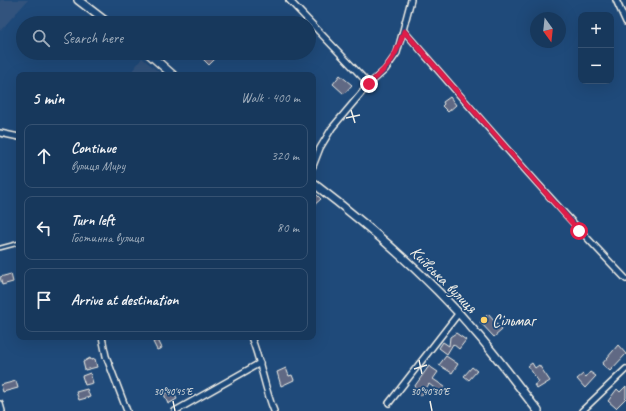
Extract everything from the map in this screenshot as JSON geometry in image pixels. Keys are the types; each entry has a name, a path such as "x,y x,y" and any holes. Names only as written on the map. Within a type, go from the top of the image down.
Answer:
{"street":[{"path":"78,0 99,16"},
{"path":"289,0 304,16"},
{"path":"316,158 320,148 332,128 369,84 385,70 397,53 411,0"},
{"path":"616,0 626,22"},
{"path":"316,28 369,84"},
{"path":"404,31 537,184 626,279"},
{"path":"156,60 170,72"},
{"path":"0,133 16,136"},
{"name":"Київська вулиця","path":"316,185 374,231 458,314 478,335 538,411"},
{"path":"389,403 458,314"},
{"path":"103,340 106,356 127,411"},
{"path":"252,340 260,363 267,393 274,411"},
{"path":"175,411 260,363"},
{"path":"582,411 626,369"},
{"path":"0,404 2,411"}],"lane":[{"path":"0,248 16,244"}],"shaded area":[{"path":"0,0 28,0 0,31"},
{"path":"140,60 144,60 159,72 131,72"}],"building":[{"path":"204,60 214,60 209,65"},
{"path":"340,75 352,85 344,94 333,84"},
{"path":"450,97 456,105 448,112 442,106 444,104 443,102"},
{"path":"316,194 321,199 316,203"},
{"path":"11,274 13,282 2,285 0,277"},
{"path":"488,314 502,330 494,337 480,322"},
{"path":"456,333 466,340 459,349 453,344 447,354 439,348 443,342 449,346 450,337"},
{"path":"158,340 162,348 157,350 153,342"},
{"path":"618,345 626,354 610,371 602,364"},
{"path":"446,356 458,364 452,373 439,365"},
{"path":"90,358 91,360 95,359 97,367 85,370 83,362"},
{"path":"532,363 535,368 539,365 550,381 537,389 534,385 539,382 528,366"},
{"path":"429,366 438,372 433,379 445,387 441,393 429,384 421,396 412,390"},
{"path":"472,367 477,371 469,380 464,376"},
{"path":"286,368 289,376 292,375 294,380 281,386 277,372"},
{"path":"590,372 596,376 585,388 577,379 583,374 586,377"},
{"path":"90,373 93,383 85,385 82,376"},
{"path":"16,381 18,388 3,392 1,385"},
{"path":"626,386 626,398 616,408 608,401 617,389 620,392"},
{"path":"87,389 90,397 79,400 76,392"},
{"path":"172,390 177,399 168,404 164,394"}],"place":[{"name":"Сільмаг","path":"484,320"}],"route":[{"path":"369,84 385,70 397,53 404,31 579,231"}]}
